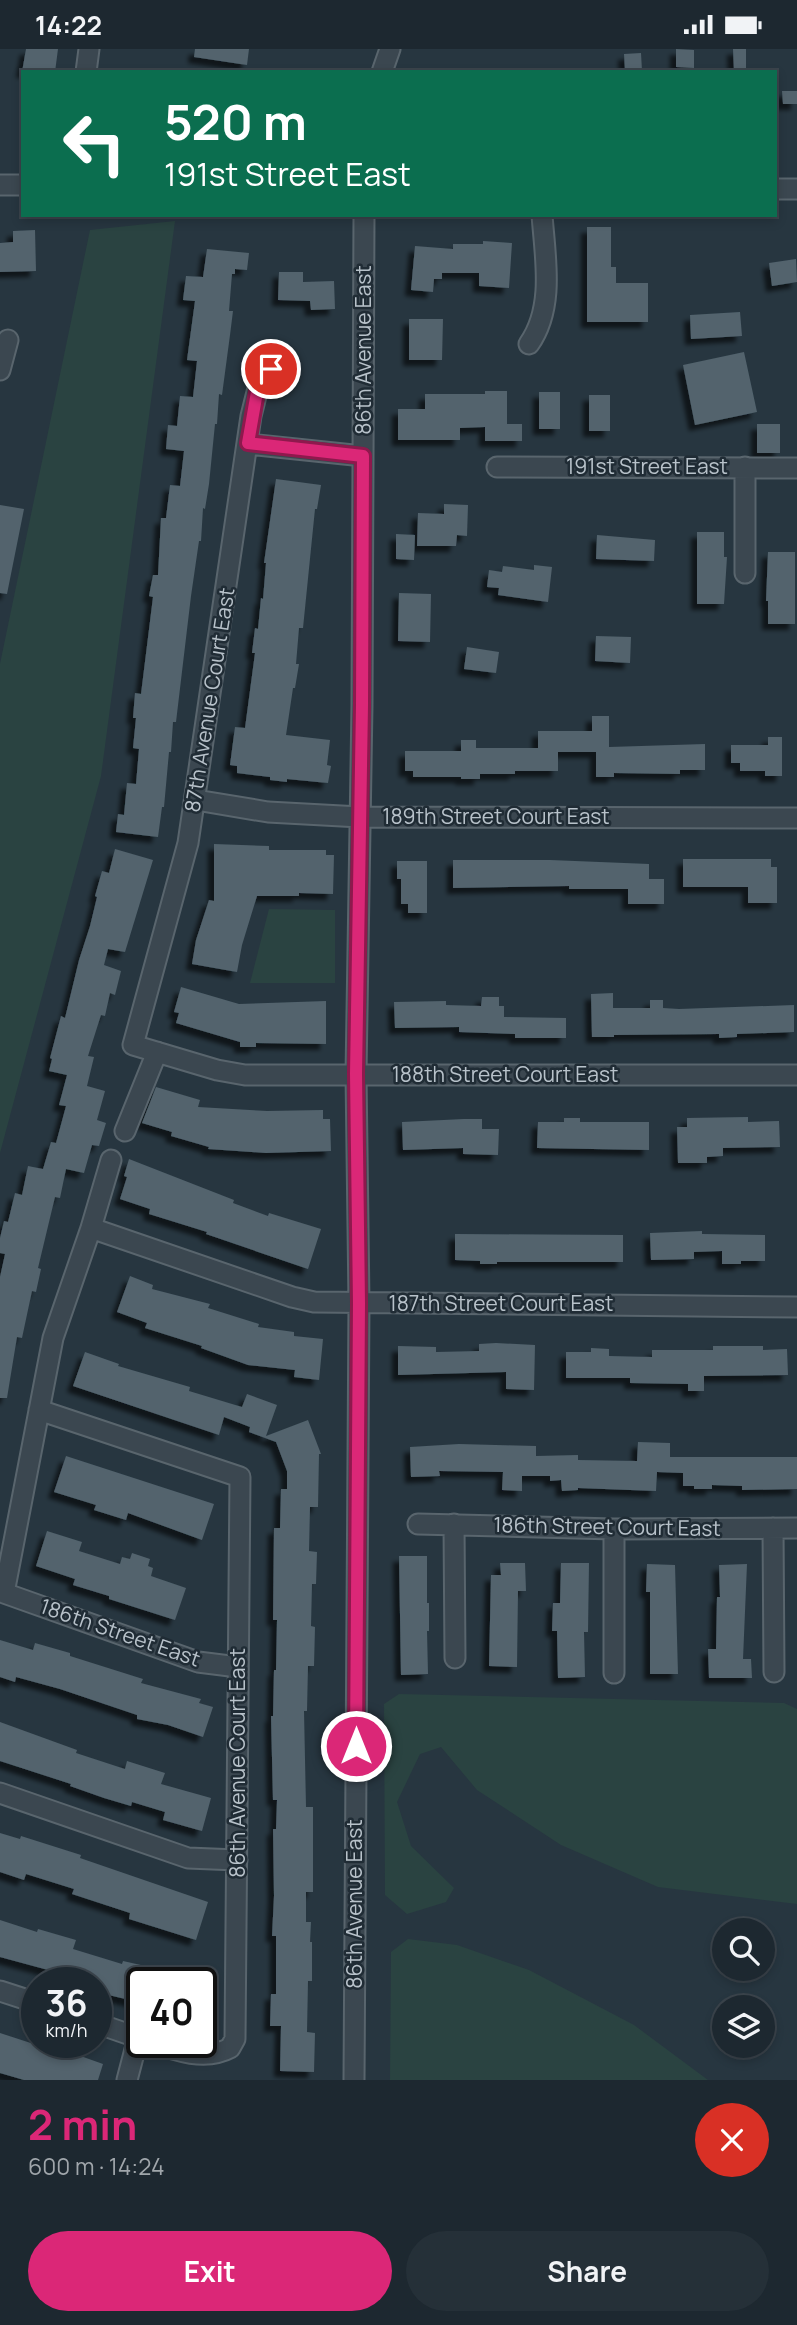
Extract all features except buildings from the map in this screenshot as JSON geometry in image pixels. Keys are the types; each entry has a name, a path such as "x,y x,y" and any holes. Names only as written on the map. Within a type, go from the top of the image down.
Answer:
{"street":[{"path":"86,70 89,49"},
{"path":"383,70 390,49"},
{"path":"0,185 21,185"},
{"path":"777,189 797,189"},
{"name":"86th Avenue East","path":"354,2080 359,1303 356,1074 364,217"},
{"path":"529,344 540,323 545,299 542,217"},
{"path":"0,370 8,340"},
{"name":"87th Avenue Court East","path":"133,1045 185,853 196,800 257,392 279,355"},
{"path":"248,443 363,456"},
{"name":"191st Street East","path":"497,467 797,468"},
{"path":"745,467 745,573"},
{"name":"189th Street Court East","path":"196,800 268,812 360,817 797,818"},
{"name":"188th Street Court East","path":"133,1045 217,1070 245,1075 797,1075"},
{"path":"125,1131 157,1052"},
{"path":"39,1410 53,1338 91,1229 111,1160"},
{"name":"187th Street Court East","path":"91,1229 314,1302 797,1307"},
{"name":"86th Avenue Court East","path":"39,1410 240,1477 237,2019 235,2039 230,2048 217,2053"},
{"name":"186th Street East","path":"39,1410 4,1593 198,1662 238,1667"},
{"name":"186th Street Court East","path":"418,1524 614,1529 797,1528"},
{"path":"454,1524 454,1658"},
{"path":"773,1528 774,1672"},
{"path":"614,1529 614,1673"},
{"path":"0,1793 188,1859 237,1860"},
{"path":"0,1991 21,1998"},
{"path":"127,2080 136,2058"}],"green space":[{"path":"175,221 101,776 0,1153 0,664 90,230"},
{"path":"269,909 335,910 335,983 250,983"},
{"path":"399,1694 784,1703 797,1709 797,1904 658,1887 561,1845 477,1790 441,1747 420,1754 397,1802 411,1846 454,1888 446,1902 407,1914 385,1895 384,1704"},
{"path":"408,1939 457,1945 529,1970 634,2025 708,2080 390,2080 391,1952"}],"route":[{"path":"271,369 257,392 248,443 363,456 356,1074 359,1303 356,1746"}]}
